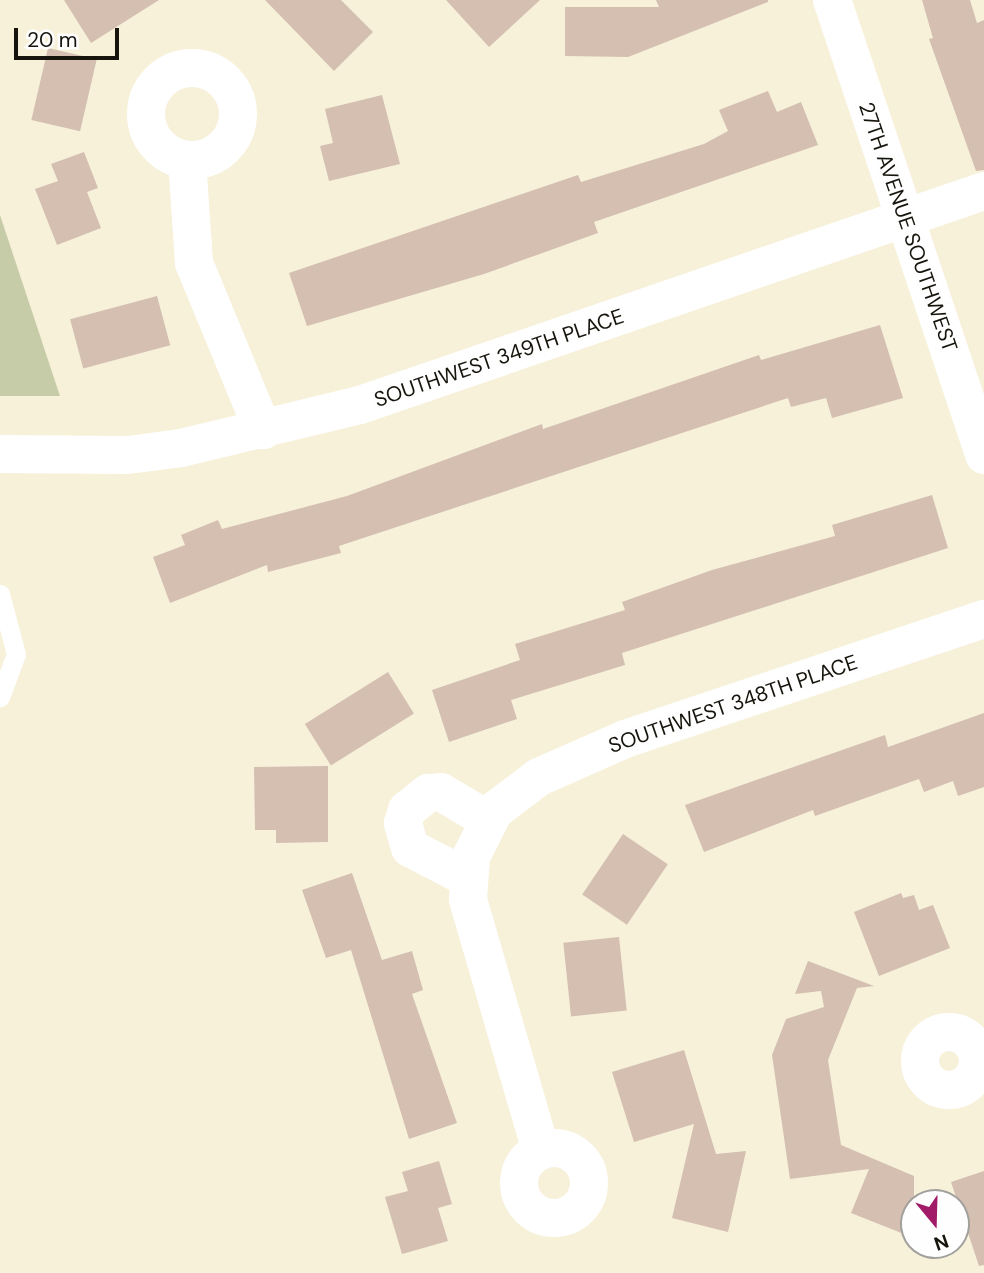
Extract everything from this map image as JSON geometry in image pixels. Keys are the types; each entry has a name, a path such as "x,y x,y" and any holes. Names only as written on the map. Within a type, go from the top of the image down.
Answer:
{"street":[{"name":"27TH AVENUE SOUTHWEST","path":"831,0 984,455"},
{"path":"187,160 194,263 263,430"},
{"name":"SOUTHWEST 349TH PLACE","path":"0,454 128,455 263,430 467,371 984,191"},
{"name":"SOUTHWEST 348TH PLACE","path":"491,816 539,776 625,739 984,619"},
{"path":"468,878 410,848 404,836 407,810 428,793 441,792 491,816 468,878 468,899 498,1019 541,1151"}],"lane":[{"path":"0,594 16,654 0,696"}],"green space":[{"path":"0,215 60,396 0,396"}],"building":[{"path":"64,0 159,0 91,43"},
{"path":"265,0 341,0 373,32 334,71"},
{"path":"446,0 540,0 489,47"},
{"path":"656,0 768,2 628,57 565,56 565,7 659,7"},
{"path":"922,0 970,0 977,23 984,20 984,170 976,171 929,39 933,38"},
{"path":"48,48 97,59 80,131 31,120"},
{"path":"768,91 777,112 801,102 818,145 594,222 598,233 484,274 307,326 289,273 578,175 581,182 704,144 728,131 719,110"},
{"path":"382,95 400,164 329,181 320,146 333,143 325,109"},
{"path":"84,152 98,188 87,192 101,228 57,245 35,189 58,181 51,164"},
{"path":"157,296 170,345 83,369 70,319"},
{"path":"880,325 903,398 832,418 826,398 791,407 788,398 339,546 341,553 268,572 267,565 170,603 153,557 185,545 181,535 218,520 222,529 347,496 542,424 543,429 759,355 761,360"},
{"path":"932,495 948,548 622,653 625,665 511,700 517,719 449,742 432,690 520,660 515,644 625,610 622,602 712,570 835,536 832,525"},
{"path":"388,672 414,714 331,765 305,724"},
{"path":"984,713 984,787 958,796 953,781 924,792 919,779 815,816 813,810 704,852 685,805 885,735 888,747"},
{"path":"328,766 328,842 276,843 276,830 255,830 254,767"},
{"path":"623,834 668,864 627,925 582,895"},
{"path":"352,873 382,960 412,951 423,990 412,994 457,1123 409,1139 351,950 326,958 302,890"},
{"path":"901,893 903,898 914,895 919,910 933,905 950,948 879,976 854,912"},
{"path":"619,937 627,1011 571,1016 563,943"},
{"path":"808,961 874,986 857,988 828,1060 841,1145 914,1176 914,1189 900,1189 900,1232 851,1213 869,1169 790,1179 772,1055 786,1019 824,1007 821,991 795,994"},
{"path":"684,1050 716,1154 746,1151 728,1232 672,1218 694,1124 634,1142 612,1072"},
{"path":"439,1161 452,1204 438,1208 448,1241 402,1254 385,1197 408,1191 402,1172"},
{"path":"984,1171 984,1265 979,1266 970,1239 970,1189 953,1189 951,1182"}]}
